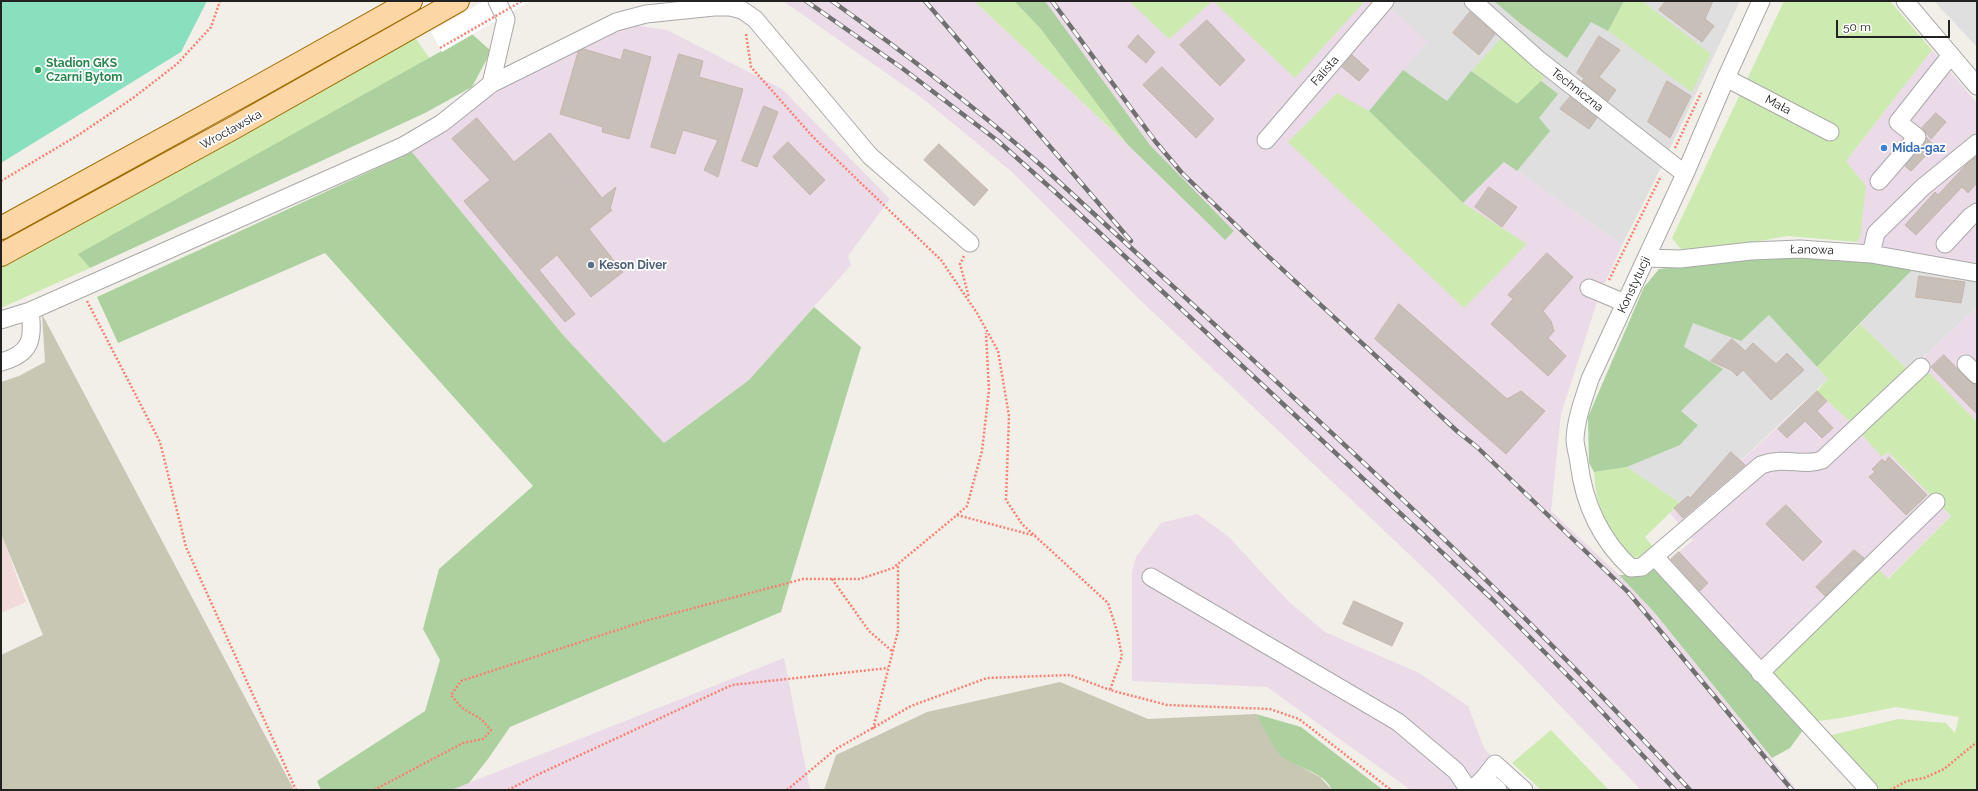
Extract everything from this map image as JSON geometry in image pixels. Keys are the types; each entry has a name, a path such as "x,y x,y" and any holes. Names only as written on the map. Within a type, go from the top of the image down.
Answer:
{"main road":[{"name":"Wrocławska","path":"1,255 237,126 458,1"},
{"name":"Wrocławska","path":"1,228 406,4"}],"street":[{"path":"491,84 506,18 497,1"},
{"name":"Falista","path":"1266,140 1385,1"},
{"name":"Techniczna","path":"1473,1 1539,60 1685,174"},
{"name":"Konstytucji","path":"1655,557 1642,567 1631,568 1611,547 1592,516 1581,480 1575,439 1581,406 1590,379 1685,174 1761,1"},
{"path":"1905,1 1977,86"},
{"path":"1,320 30,311 403,146 442,122 491,84 616,22 646,14 714,7 742,10 755,19 870,156 970,243"},
{"path":"1879,181 1917,137 1898,122 1951,55"},
{"name":"Mała","path":"1726,78 1830,132"},
{"path":"1871,254 1876,233 1923,187 1977,143"},
{"path":"1945,244 1970,217 1977,212"},
{"name":"Łanowa","path":"1646,258 1680,259 1751,251 1800,249 1871,254 1977,273"},
{"path":"1589,288 1625,303"},
{"path":"1,362 15,358 27,348 32,328 30,311"},
{"path":"1869,790 1655,557 1761,465 1779,460 1815,463 1822,460 1921,367"},
{"path":"1760,673 1936,502"},
{"path":"1151,577 1398,722 1456,771 1469,790"},
{"path":"1498,790 1478,784 1495,764 1524,790"}],"path":[{"path":"1,181 80,134 134,98 177,64 211,26 220,1"},
{"path":"440,48 522,1"},
{"path":"742,10 751,67 812,137 941,260 969,300 998,351 1010,416 1006,500 1022,524 1108,603 1117,631 1122,656 1110,690"},
{"path":"969,300 960,264 970,243"},
{"path":"80,288 160,442 186,547 296,790"},
{"path":"374,790 464,743 483,740 491,730 481,719 462,708 451,695 462,681 645,621 803,579 860,579 893,568 967,506 982,451 989,390 986,330"},
{"path":"957,515 1036,536"},
{"path":"873,729 898,631 898,564"},
{"path":"831,579 869,631 892,651"},
{"path":"508,790 539,774 732,686 888,668"},
{"path":"788,790 836,749 911,706 987,678 1070,675 1110,690 1167,704 1270,710 1299,719 1391,790"},
{"path":"1890,790 1907,782 1924,778 1944,769 1977,742"}],"shaded area":[{"path":"783,1 974,1 1127,144 1225,240 1234,231 1150,145 1045,1 1381,1 1428,41 1369,111 1463,203 1504,162 1622,245 1599,296 1561,414 1551,511 1619,575 1654,612 1797,790 1641,790 1521,665 1434,578 1138,298 1012,172 922,98"},
{"path":"1381,1 1740,1 1652,186 1622,245 1504,162 1369,111"},
{"path":"1934,1 1977,1 1977,47"},
{"path":"633,25 667,30 782,89 890,199 848,256 851,265 749,380 664,443 564,336 412,152 509,81"},
{"path":"1932,50 1977,103 1977,278 1916,266 1857,242 1860,237 1846,161"},
{"path":"1916,266 1977,278 1977,307 1909,371 1860,324"},
{"path":"1977,307 1977,422 1919,362"},
{"path":"42,314 294,790 1,790 1,655 43,635 1,534 1,382 19,376 45,362"},
{"path":"1769,315 1828,379 1741,460 1732,453 1690,498 1680,503 1627,467 1680,445 1698,424 1681,411 1684,347 1693,323 1741,340"},
{"path":"1817,391 1854,426 1883,457 1888,452 1951,516 1887,579 1877,567 1767,673 1667,563 1693,540 1670,513 1688,496 1690,498 1731,452 1742,460"},
{"path":"1197,514 1228,536 1288,601 1325,632 1419,673 1468,706 1485,750 1529,790 1411,790 1267,687 1132,681 1132,573 1136,557 1161,523"},
{"path":"1,533 26,602 1,613"},
{"path":"784,658 810,790 451,790"},
{"path":"1060,682 1148,719 1256,714 1286,759 1320,777 1332,790 824,790 836,755 927,712"}],"green space":[{"path":"1,1 207,1 181,52 1,163"},
{"path":"974,1 1015,2 1040,28 1127,144"},
{"path":"1014,1 1045,1 1150,145 1234,231 1225,240 1127,144 1040,28"},
{"path":"1213,1 1169,39 1130,2"},
{"path":"1213,1 1365,1 1295,78"},
{"path":"1494,1 1624,1 1608,31 1591,22 1567,58 1521,24"},
{"path":"1624,1 1642,1 1711,54 1692,92 1608,31"},
{"path":"1784,1 1890,1 1932,50 1846,161 1866,186 1860,237 1857,242 1787,236 1689,254 1679,247 1672,238"},
{"path":"472,34 491,51 472,87 425,113 90,268 78,254"},
{"path":"414,36 430,59 79,254 90,268 1,308 1,265"},
{"path":"1502,37 1548,74 1518,105 1472,71"},
{"path":"1403,70 1447,101 1471,71 1517,104 1541,81 1558,94 1539,118 1550,131 1517,171 1504,162 1463,203 1369,111"},
{"path":"1337,93 1369,111 1463,203 1527,244 1464,308 1288,142"},
{"path":"412,152 564,336 664,443 749,380 814,307 861,347 781,612 510,727 469,783 451,790 321,790 317,781 425,711 440,660 423,629 439,569 533,486 325,253 118,343 97,297"},
{"path":"1765,255 1852,257 1916,266 1817,367 1769,315 1741,341 1693,323 1684,347 1723,369 1681,411 1698,425 1680,445 1627,467 1594,472 1589,463 1588,417 1644,287 1659,269"},
{"path":"1860,324 1909,371 1919,362 1977,422 1977,790 1872,790 1828,736 1898,719 1946,723 1955,733 1959,717 1896,707 1841,718 1811,722 1767,673 1877,567 1888,579 1951,516 1888,452 1882,457 1854,426 1817,391 1828,379 1817,367"},
{"path":"1627,467 1680,503 1645,537 1654,548 1649,553 1639,558 1632,557 1613,534 1602,513 1596,491 1594,472"},
{"path":"1655,565 1803,730 1790,748 1772,758 1654,612 1619,575 1643,575"},
{"path":"1256,714 1301,727 1383,790 1332,790 1324,779 1287,760 1277,751"},
{"path":"1551,730 1609,790 1541,790 1512,763"}],"pier":[{"path":"484,1 530,1 442,52 431,32"}],"building":[{"path":"1666,1 1713,1 1705,19 1714,26 1702,42 1659,10"},
{"path":"1470,12 1495,34 1479,55 1453,33"},
{"path":"1207,20 1245,60 1220,86 1180,45"},
{"path":"1138,35 1155,52 1146,63 1128,47"},
{"path":"1599,36 1620,50 1599,77 1616,90 1608,101 1582,81 1584,78 1577,73"},
{"path":"584,49 621,60 624,49 651,57 629,139 602,132 603,127 560,114 578,52"},
{"path":"679,54 703,61 699,77 743,89 718,177 704,170 718,140 683,130 675,154 651,147"},
{"path":"1352,55 1369,70 1359,81 1342,67"},
{"path":"1162,67 1214,119 1196,138 1143,85"},
{"path":"1667,81 1691,96 1670,138 1648,122"},
{"path":"1570,97 1597,118 1589,129 1560,109"},
{"path":"764,106 778,112 757,167 742,161"},
{"path":"1936,113 1946,122 1931,139 1922,128"},
{"path":"477,118 514,162 550,133 602,198 616,187 610,209 612,210 589,229 623,272 591,297 557,255 539,270 575,314 565,322 464,201 490,180 452,139"},
{"path":"1927,138 1935,146 1911,171 1905,166"},
{"path":"788,142 825,180 810,195 773,157"},
{"path":"939,144 988,190 974,206 924,160"},
{"path":"1977,156 1977,183 1968,193 1962,187 1916,235 1905,225 1935,192 1938,195 1966,165"},
{"path":"1489,187 1517,207 1502,227 1475,207"},
{"path":"1547,253 1573,277 1543,311 1551,321 1554,331 1548,338 1566,356 1548,376 1491,324 1513,299 1508,295"},
{"path":"1919,276 1965,282 1961,303 1916,297"},
{"path":"1399,304 1507,399 1521,391 1545,411 1506,454 1375,339"},
{"path":"1732,339 1745,351 1753,343 1776,364 1787,353 1804,370 1771,400 1743,370 1737,376 1731,370 1711,361"},
{"path":"1944,355 1970,382 1977,385 1977,414 1931,367"},
{"path":"1817,391 1827,401 1817,411 1833,428 1822,438 1805,421 1787,438 1778,429"},
{"path":"1731,452 1745,465 1683,518 1674,508 1688,496 1690,498"},
{"path":"1889,457 1927,495 1906,515 1869,477 1875,472 1872,469 1882,459 1885,462"},
{"path":"1786,505 1822,542 1803,561 1766,524"},
{"path":"1854,550 1864,558 1825,596 1816,587"},
{"path":"1679,552 1708,583 1700,591 1671,559"},
{"path":"1354,601 1403,623 1392,646 1343,624"}],"railway":[{"path":"806,1 902,68 998,141 1073,208 1492,599 1578,686 1675,790"},
{"path":"832,1 940,81 1018,145 1291,395 1455,549 1535,628 1690,790"},
{"path":"925,1 1131,241"},
{"path":"1052,1 1155,141 1182,173 1269,257 1458,432 1477,447 1628,592 1792,790"}],"place":[{"name":"Stadion GKS Czarni Bytom","path":"38,70"},
{"name":"Mida-gaz","path":"1884,148"},
{"name":"Keson Diver","path":"591,265"}]}
